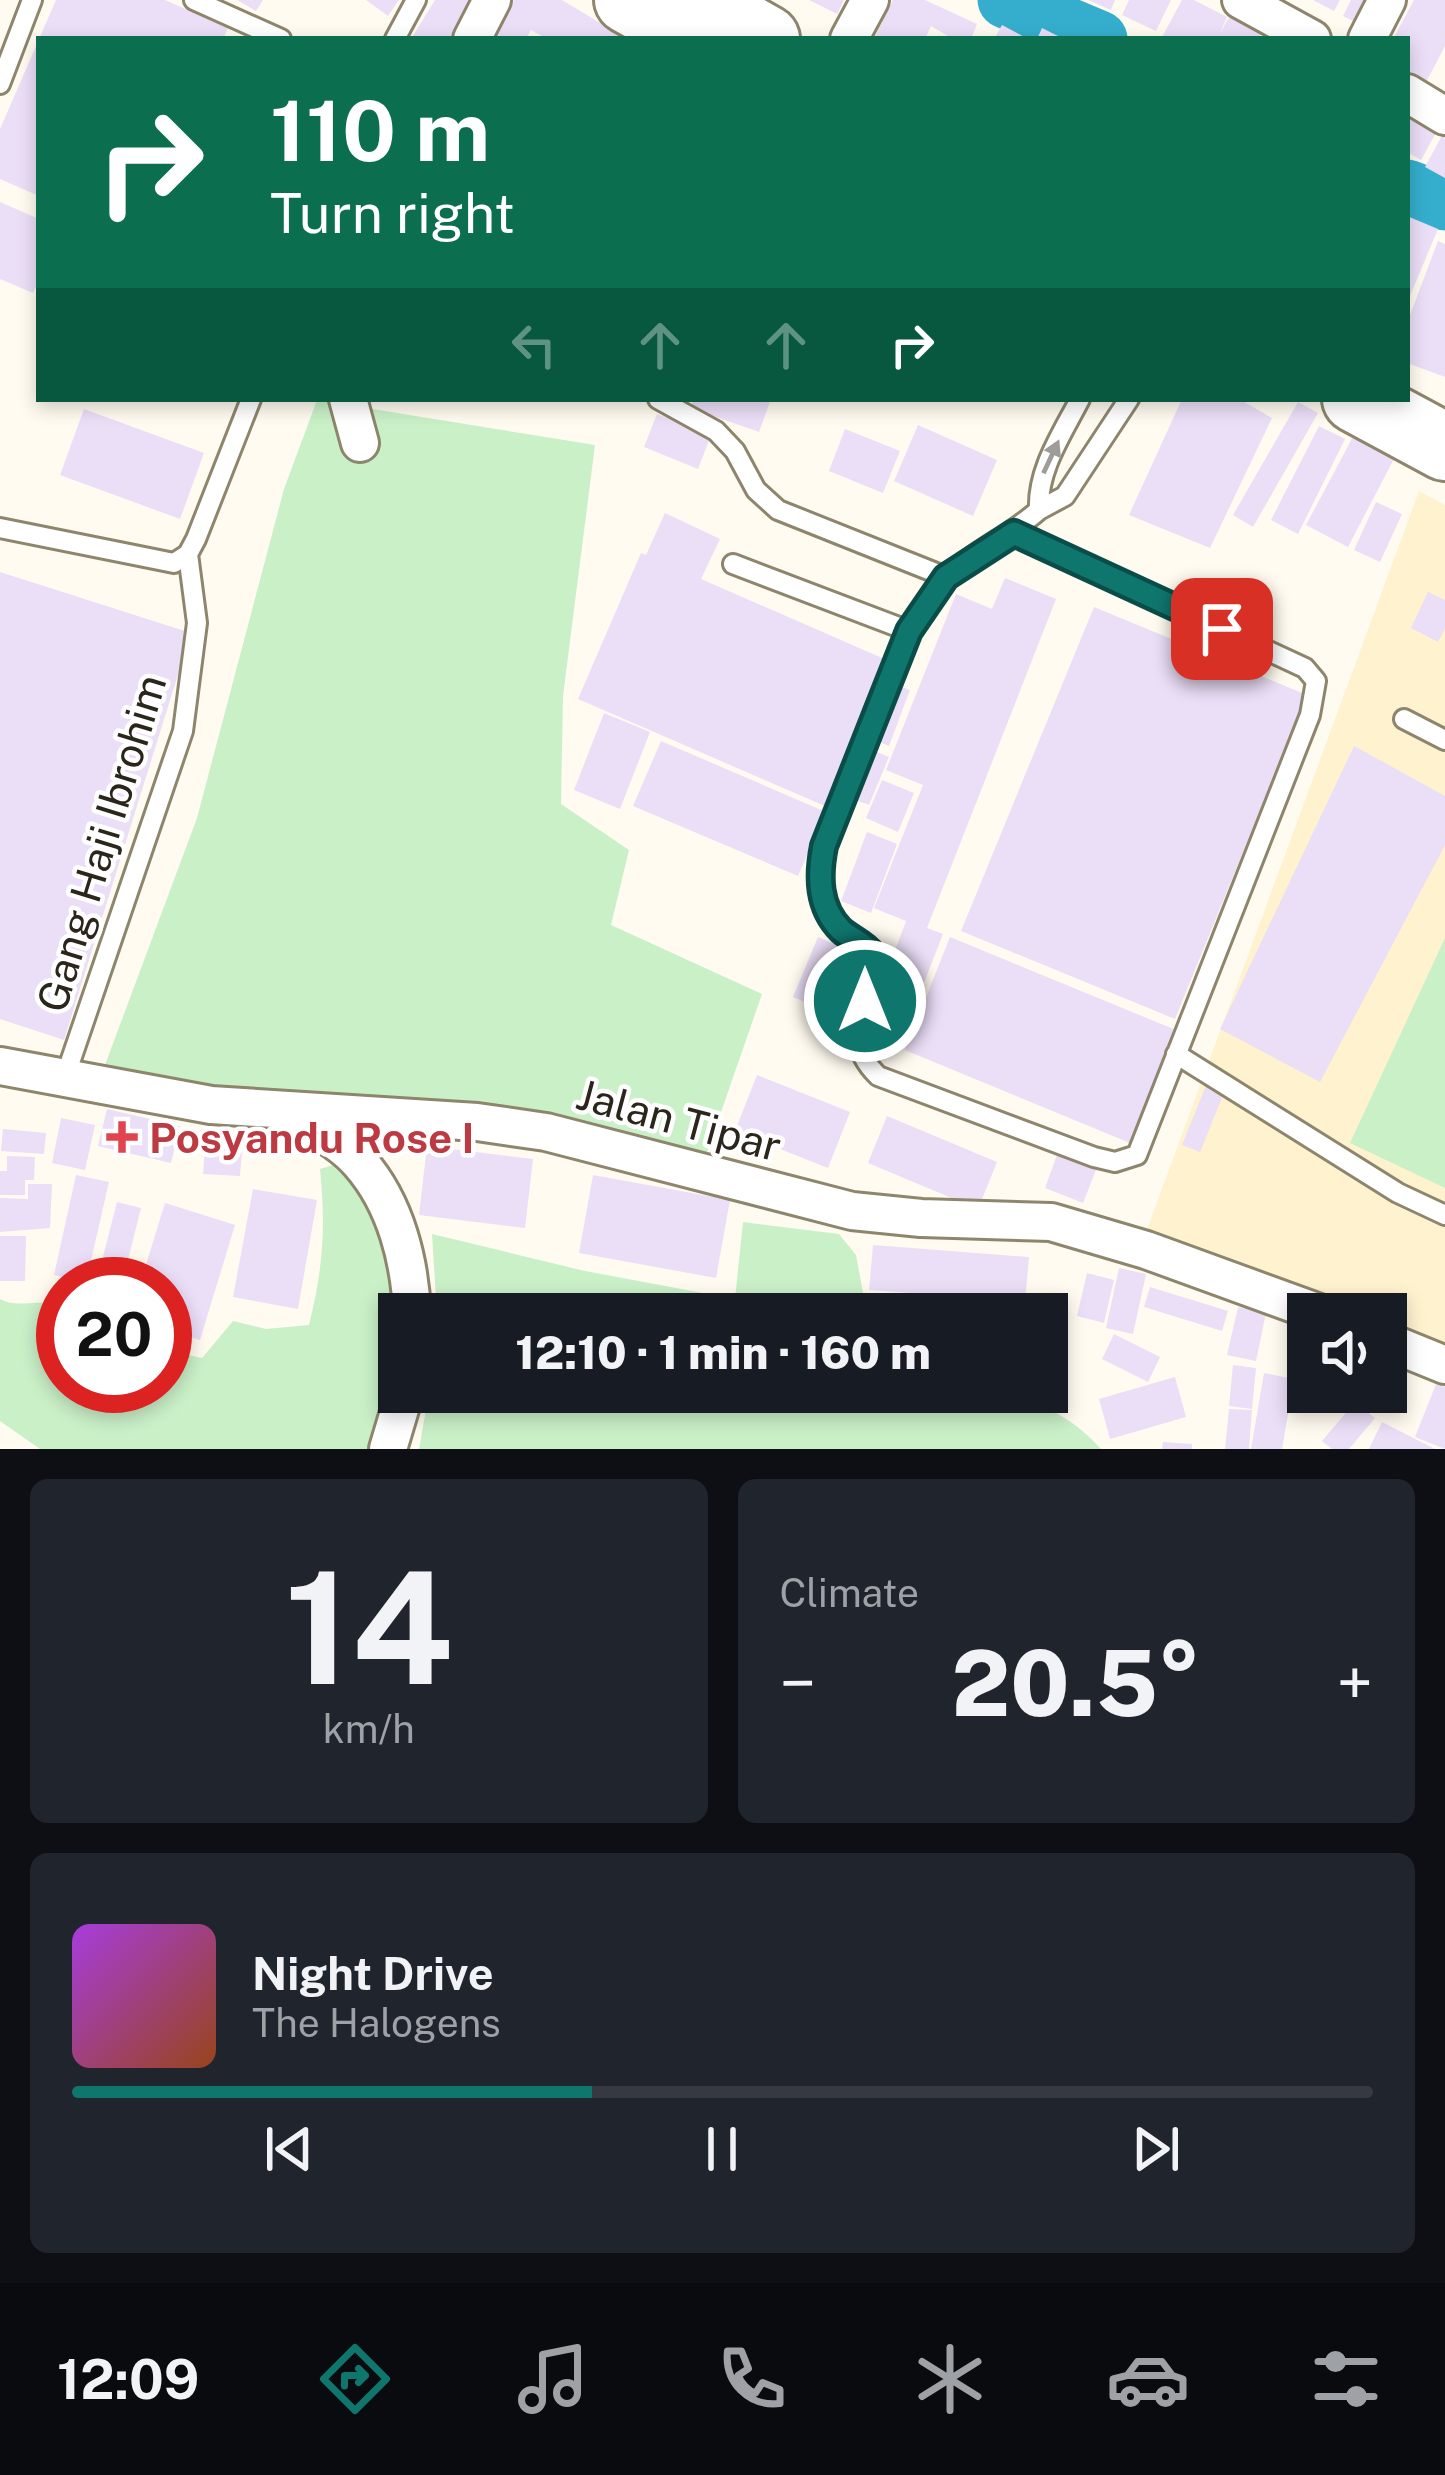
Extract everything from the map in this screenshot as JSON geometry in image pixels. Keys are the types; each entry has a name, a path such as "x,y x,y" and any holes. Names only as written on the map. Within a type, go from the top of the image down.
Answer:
{"highway":[{"path":"628,0 693,36"},
{"path":"698,0 761,36"},
{"path":"1410,388 1445,407"},
{"path":"1362,402 1445,447"}],"street":[{"path":"474,36 492,0"},
{"path":"851,36 870,0"},
{"path":"1241,0 1307,36"},
{"path":"1369,36 1387,0"},
{"path":"1410,95 1445,116"},
{"path":"349,402 360,443"},
{"name":"Jalan Tipar","path":"0,1066 211,1105 477,1122 546,1132 852,1210 921,1218 1051,1222 1146,1250 1287,1301"},
{"path":"289,1112 344,1149 369,1176 408,1259 410,1293"},
{"path":"1407,1349 1445,1364"},
{"path":"388,1449 399,1413"}],"lane":[{"path":"0,84 32,0"},
{"path":"194,0 274,36"},
{"path":"396,36 416,0"},
{"path":"0,527 174,562 188,554 249,402"},
{"path":"663,402 716,431 736,451 756,490 778,510 946,577"},
{"path":"1040,510 1045,470 1079,402"},
{"path":"1014,533 1305,668 1316,682 1310,715 1137,1155 1115,1162 878,1076 864,1062 858,1028 873,974 872,954 840,928 819,880 824,846 909,631 946,577 1065,496 1128,402"},
{"name":"Gang Haji Ibrohim","path":"64,1080 183,731 197,623 188,554"},
{"path":"733,564 909,631"},
{"path":"1404,719 1445,740"},
{"path":"1176,1054 1398,1193 1445,1215"}],"shaded area":[{"path":"1419,491 1445,505 1445,1361 1407,1344 1407,1293 1287,1295 1142,1243"}],"green space":[{"path":"316,402 595,445 563,696 561,804 629,850 611,925 762,994 702,1167 99,1081 197,818 284,489"},
{"path":"1445,938 1445,1188 1350,1143"},
{"path":"343,1162 362,1180 387,1230 394,1260 399,1293 378,1293 378,1413 392,1413 383,1449 40,1449 0,1421 0,1299 36,1303 36,1413 192,1413 192,1356 202,1358 233,1321 266,1329 309,1325 322,1248 320,1169"},
{"path":"743,1222 839,1234 856,1255 863,1293 736,1293"},
{"path":"432,1234 703,1293 436,1293"},
{"path":"425,1413 1056,1413 1101,1449 419,1449"}],"building":[{"path":"56,0 165,0 228,28 224,36 40,36"},
{"path":"237,0 263,0 256,11"},
{"path":"366,0 399,0 388,16"},
{"path":"435,0 480,0 458,36 413,36"},
{"path":"514,0 562,0 622,36 542,36 531,30 528,36 494,34"},
{"path":"809,0 844,0 837,14"},
{"path":"893,0 925,0 977,24 972,36 948,36 931,26 926,36 875,36"},
{"path":"1088,0 1115,0 1111,10"},
{"path":"1129,0 1171,0 1156,31 1122,15"},
{"path":"1182,0 1194,0 1227,17 1219,35 1229,17 1261,34 1260,36 1163,36"},
{"path":"1313,0 1340,0 1334,11"},
{"path":"1351,0 1383,0 1369,29 1343,16"},
{"path":"1414,0 1445,0 1445,46 1423,88 1410,82 1410,36 1395,36"},
{"path":"1002,25 1022,36 996,36"},
{"path":"36,46 36,195 0,179 0,129"},
{"path":"1410,113 1442,122 1421,160 1410,154"},
{"path":"1445,130 1445,178 1425,167"},
{"path":"0,202 36,218 36,286 33,293 0,279"},
{"path":"1410,217 1438,229 1410,296"},
{"path":"1438,241 1445,244 1445,377 1410,364 1410,315"},
{"path":"693,402 770,402 759,432 691,408"},
{"path":"1181,402 1244,402 1272,418 1210,548 1129,515"},
{"path":"1298,402 1318,413 1253,527 1233,515"},
{"path":"84,409 204,453 180,519 60,475"},
{"path":"657,414 711,435 698,469 644,447"},
{"path":"918,425 997,460 973,516 894,481"},
{"path":"1319,426 1345,439 1298,534 1271,520"},
{"path":"845,429 900,451 883,493 829,471"},
{"path":"1355,433 1396,455 1348,547 1306,525"},
{"path":"1376,502 1402,514 1380,562 1354,550"},
{"path":"665,513 720,539 701,579 889,661 827,807 578,699 641,553 646,555"},
{"path":"0,572 191,633 64,1040 0,1019"},
{"path":"1005,578 1056,599 927,928 943,934 902,1039 867,1026 906,921 874,908 923,785 886,770 956,594 992,609"},
{"path":"1428,592 1445,600 1445,628 1438,642 1411,628"},
{"path":"1094,607 1307,695 1175,1019 961,931"},
{"path":"891,683 910,690 889,746 870,738"},
{"path":"604,713 650,732 620,809 574,790"},
{"path":"661,741 826,812 798,876 633,806"},
{"path":"1354,746 1445,796 1445,845 1320,1082 1220,1029"},
{"path":"868,748 889,757 869,805 848,797"},
{"path":"882,780 914,793 898,832 866,818"},
{"path":"867,832 897,844 871,913 841,901"},
{"path":"818,937 862,955 838,1016 793,997"},
{"path":"950,937 1176,1030 1130,1143 905,1050"},
{"path":"757,1075 850,1112 828,1168 735,1131"},
{"path":"1207,1083 1225,1090 1200,1152 1182,1145"},
{"path":"107,1109 180,1126 171,1163 98,1146"},
{"path":"887,1116 997,1162 978,1209 868,1163"},
{"path":"61,1118 95,1125 85,1170 52,1163"},
{"path":"3,1129 46,1133 44,1154 1,1151"},
{"path":"206,1135 243,1138 240,1176 203,1174"},
{"path":"427,1146 533,1159 525,1228 419,1215"},
{"path":"1057,1155 1096,1170 1083,1203 1045,1188"},
{"path":"7,1156 35,1157 34,1180 25,1180 25,1195 0,1195 0,1171 7,1171"},
{"path":"76,1175 109,1182 92,1257 58,1257"},
{"path":"593,1175 730,1200 716,1278 579,1253"},
{"path":"28,1184 52,1184 50,1228 0,1232 0,1198 28,1199"},
{"path":"253,1189 317,1200 298,1309 233,1297"},
{"path":"117,1202 141,1208 129,1257 103,1257"},
{"path":"165,1203 235,1225 200,1340 192,1338 192,1257 148,1257"},
{"path":"0,1236 26,1236 25,1281 0,1281"},
{"path":"873,1245 1029,1257 1026,1293 869,1290"},
{"path":"1119,1268 1146,1274 1133,1334 1106,1328"},
{"path":"1087,1273 1114,1280 1104,1323 1077,1316"},
{"path":"1150,1287 1228,1311 1222,1331 1144,1307"},
{"path":"1238,1307 1266,1313 1256,1361 1227,1355"},
{"path":"1114,1334 1160,1357 1148,1382 1102,1359"},
{"path":"1233,1365 1256,1368 1252,1409 1229,1406"},
{"path":"1264,1373 1287,1378 1288,1413 1282,1449 1251,1449"},
{"path":"1175,1377 1186,1417 1110,1439 1099,1399"},
{"path":"1436,1384 1445,1387 1445,1449 1415,1437"},
{"path":"1229,1409 1252,1410 1249,1449 1225,1449"},
{"path":"1346,1413 1369,1413 1375,1418 1349,1449 1332,1449 1322,1441"},
{"path":"1382,1422 1435,1449 1369,1449"},
{"path":"1163,1442 1192,1444 1192,1449 1162,1449"}],"waterway":[{"path":"1006,0 1092,36"},
{"path":"1410,189 1445,202"}],"place":[{"name":"Posyandu Rose I","path":"122,1137"}],"route":[{"path":"865,1001 873,974 872,954 840,928 825,902 819,880 824,846 909,631 946,577 1014,533 1222,629"}]}
